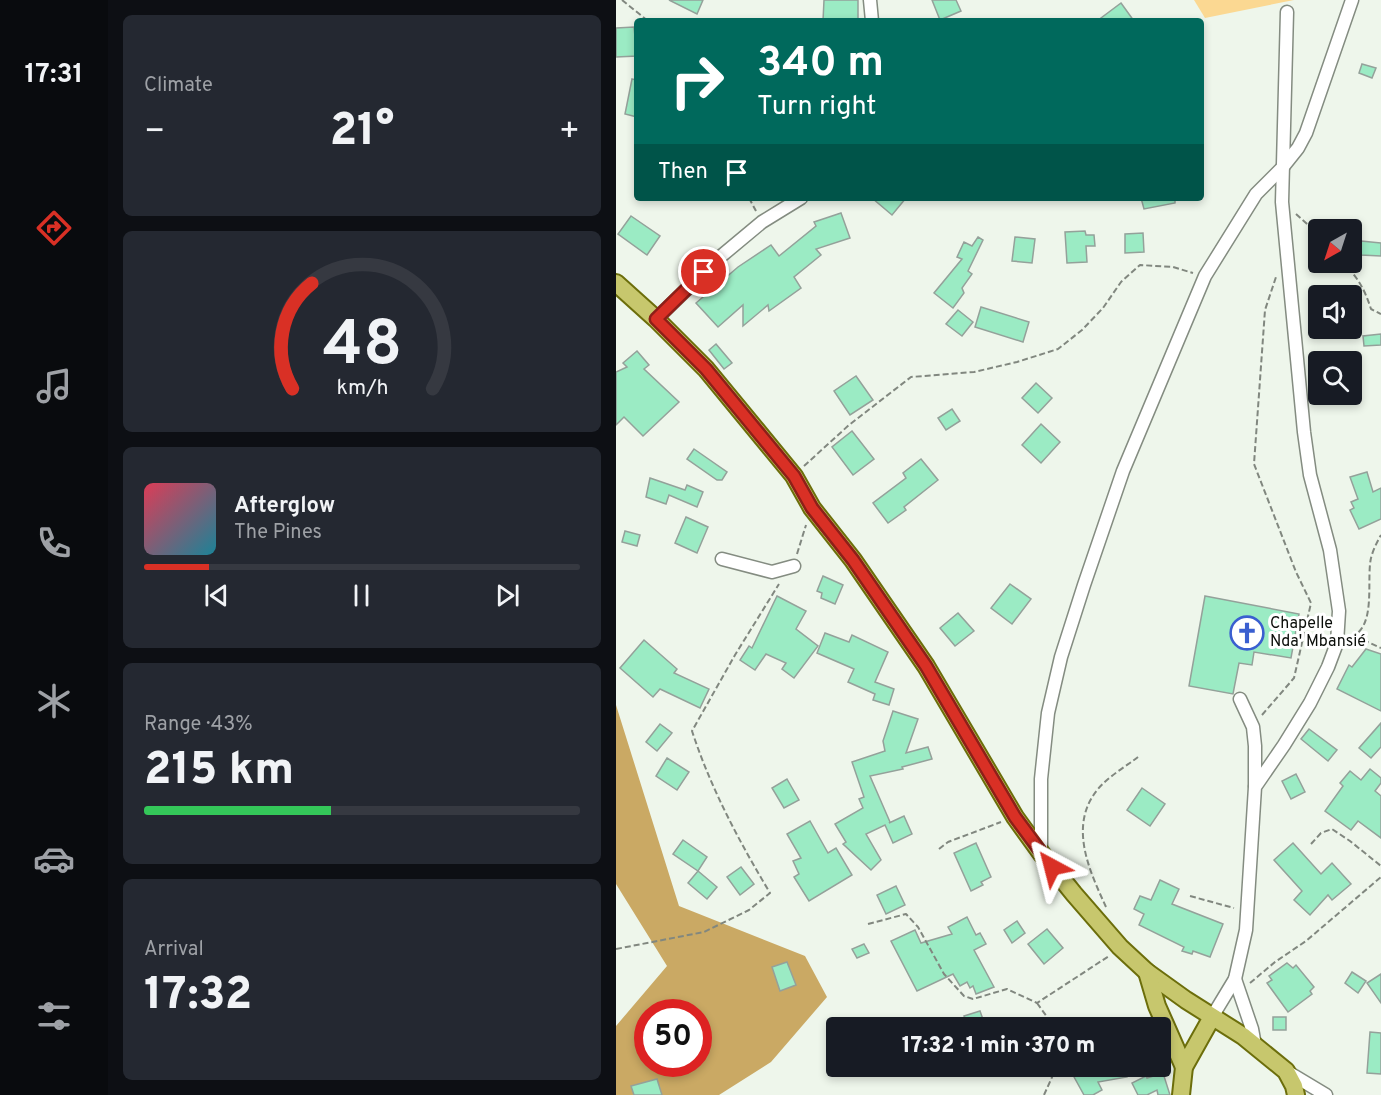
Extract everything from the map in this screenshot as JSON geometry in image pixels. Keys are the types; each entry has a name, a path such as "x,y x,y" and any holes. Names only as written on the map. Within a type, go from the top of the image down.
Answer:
{"main road":[{"path":"616,283 706,369 794,476 812,508 853,560 926,666 1015,817 1041,853 1120,947 1147,972 1255,1045 1286,1071 1296,1095"},
{"path":"1147,972 1157,1006 1184,1067"},
{"path":"1181,1095 1184,1067 1212,1017"}],"street":[{"path":"870,0 872,18"},
{"path":"1041,853 1041,780 1048,713 1084,585 1123,471 1205,276 1256,194 1282,168 1298,148 1306,133 1352,0"},
{"path":"1255,787 1310,703 1328,667 1337,643 1339,611 1330,550 1310,475 1304,432 1282,202 1287,12"},
{"path":"656,319 720,257 762,222 796,201"},
{"path":"722,559 772,572 794,566"},
{"path":"1212,1017 1235,979 1249,908 1255,746 1253,727 1240,699"},
{"path":"1235,979 1255,1045"},
{"path":"1286,1071 1326,1095"}],"path":[{"path":"622,0 644,18"},
{"path":"1282,202 1308,225"},
{"path":"794,476 849,425 911,377 974,372 1058,349 1089,323 1103,308 1121,282 1140,265 1173,267 1205,276"},
{"path":"1354,273 1365,292 1371,309 1381,314"},
{"path":"1253,727 1294,678 1310,603 1254,464 1265,310 1277,275"},
{"path":"616,949 704,932 749,910 770,893 719,802 692,731 783,577 794,566 812,508"},
{"path":"1337,643 1355,636 1364,625 1369,605 1368,578 1371,556 1381,535"},
{"path":"1355,636 1381,648"},
{"path":"1110,915 1090,871 1083,846 1083,825 1098,789 1138,757"},
{"path":"938,849 948,842 1015,817"},
{"path":"1311,844 1321,833 1333,829 1381,866"},
{"path":"1240,991 1275,962 1306,941 1381,878"},
{"path":"1190,896 1240,910 1249,908"},
{"path":"868,924 906,914 918,927 944,974 964,996 973,999 1007,989 1037,1003 1047,1017"},
{"path":"1037,1003 1097,965 1120,947"},
{"path":"1044,1095 1052,1077"}],"shaded area":[{"path":"1194,0 1294,0 1205,18"},
{"path":"616,705 679,906 805,956 827,997 771,1062 719,1095 616,1095 616,1026 634,1005 634,1077 712,1077 712,999 639,999 667,966 616,884"}],"building":[{"path":"669,0 703,0 697,14"},
{"path":"824,0 858,0 858,18 823,18"},
{"path":"932,0 956,0 961,11 939,18"},
{"path":"1121,3 1132,18 1101,18"},
{"path":"634,27 634,56 616,57 616,28"},
{"path":"1362,64 1376,68 1372,78 1359,73"},
{"path":"632,79 634,79 634,116 625,114"},
{"path":"876,201 904,201 892,215"},
{"path":"1142,201 1175,201 1175,203 1144,209"},
{"path":"841,213 850,238 816,249 821,255 794,277 801,288 769,311 768,305 743,326 743,305 718,327 696,303 738,267 771,245 779,256 816,226 814,222"},
{"path":"631,216 660,236 647,255 618,234"},
{"path":"1085,231 1086,235 1094,235 1095,246 1086,246 1087,262 1067,263 1065,232"},
{"path":"1143,233 1144,252 1125,253 1125,234"},
{"path":"978,237 983,240 968,271 972,274 962,288 964,293 953,308 934,293 962,259 957,257 964,242 972,246"},
{"path":"1015,237 1035,239 1032,263 1012,261"},
{"path":"1362,241 1381,243 1381,256 1362,255"},
{"path":"981,307 1029,322 1023,342 975,327"},
{"path":"958,310 973,322 962,336 946,324"},
{"path":"1381,334 1381,345 1364,346 1363,336"},
{"path":"716,344 732,363 724,369 709,350"},
{"path":"637,351 649,365 644,369 679,402 643,436 624,417 616,425 616,372 627,367 623,363"},
{"path":"856,376 873,400 850,415 834,391"},
{"path":"1036,383 1052,398 1038,413 1022,398"},
{"path":"952,409 960,421 946,430 938,418"},
{"path":"1041,424 1060,442 1041,463 1022,445"},
{"path":"852,431 874,459 853,475 832,447"},
{"path":"694,449 727,472 722,480 717,480 687,459"},
{"path":"921,459 938,480 904,507 906,510 888,523 873,503 906,478 903,473"},
{"path":"1367,472 1373,492 1381,488 1381,519 1359,529 1350,510 1354,508 1351,502 1358,499 1350,477"},
{"path":"650,478 685,490 687,485 703,492 697,507 669,495 666,504 646,497"},
{"path":"686,517 708,527 697,553 675,543"},
{"path":"625,531 640,535 637,546 622,542"},
{"path":"823,576 843,585 835,604 821,598 822,593 817,591"},
{"path":"1010,584 1031,599 1012,624 991,608"},
{"path":"777,596 806,611 796,629 818,646 794,678 782,669 786,663 766,654 755,670 740,660 749,646 752,648"},
{"name":"Chapelle Nda' Mbansié","path":"1205,596 1299,614 1291,658 1254,652 1252,665 1239,663 1233,694 1189,686"},
{"path":"958,613 974,631 955,646 940,628"},
{"path":"825,633 849,642 852,635 888,652 875,682 894,689 889,705 873,700 875,694 848,682 854,669 817,653"},
{"path":"644,640 677,669 674,673 709,689 700,708 660,689 653,697 620,668"},
{"path":"1366,649 1381,654 1381,711 1337,689 1349,665 1352,667"},
{"path":"893,711 918,719 906,753 928,747 932,759 902,767 903,769 870,776 889,823 904,816 912,834 893,843 885,825 866,834 881,860 871,870 843,844 846,842 835,824 863,808 859,799 864,797 852,762 885,751 883,741"},
{"path":"1381,723 1381,747 1371,758 1359,748"},
{"path":"660,724 672,733 657,751 646,742"},
{"path":"1309,729 1337,750 1328,761 1301,739"},
{"path":"667,758 689,772 677,790 656,776"},
{"path":"1370,769 1381,778 1381,783 1375,791 1381,796 1381,838 1358,821 1351,830 1325,811 1343,786 1340,783 1350,771 1361,780"},
{"path":"1296,774 1305,792 1291,799 1282,781"},
{"path":"787,779 799,800 784,808 772,788"},
{"path":"1142,788 1165,804 1150,826 1127,810"},
{"path":"810,821 828,853 836,848 852,875 809,901 794,877 799,874 793,861 801,858 787,834"},
{"path":"683,840 707,857 698,871 673,854"},
{"path":"976,843 991,877 981,882 983,885 971,891 954,853"},
{"path":"1293,843 1321,874 1332,863 1351,884 1332,900 1328,895 1310,915 1294,900 1302,891 1274,860"},
{"path":"741,867 754,884 740,895 727,877"},
{"path":"698,871 717,887 707,899 688,883"},
{"path":"1160,880 1179,889 1172,904 1223,924 1210,957 1193,951 1192,954 1182,951 1184,947 1139,925 1144,914 1134,909 1140,896 1151,900"},
{"path":"896,886 905,905 886,914 877,895"},
{"path":"967,917 976,935 980,933 986,944 974,950 994,987 976,994 973,986 970,988 967,982 960,986 953,974 917,991 891,941 915,930 921,943 952,934 948,927"},
{"path":"1017,921 1025,933 1012,943 1004,930"},
{"path":"1047,929 1063,948 1044,964 1028,944"},
{"path":"864,944 869,953 857,958 852,949"},
{"path":"787,962 796,985 780,991 772,967"},
{"path":"1287,963 1293,968 1296,965 1314,987 1310,991 1312,994 1288,1012 1267,983 1272,980 1269,976"},
{"path":"1352,972 1366,981 1358,993 1345,983"},
{"path":"1381,974 1381,1003 1367,983"},
{"path":"980,1011 982,1017 964,1017"},
{"path":"1273,1017 1286,1017 1286,1030 1273,1030"},
{"path":"1370,1032 1381,1033 1381,1074 1367,1073"},
{"path":"1074,1077 1127,1077 1098,1082 1102,1090 1093,1095 1084,1095"},
{"path":"1144,1077 1164,1077 1170,1095 1158,1095 1157,1090 1147,1095 1138,1095 1132,1083"},
{"path":"657,1079 662,1095 634,1095 631,1086"}],"place":[{"name":"Chapelle Nda' Mbansié","path":"1247,633"}],"route":[{"path":"704,272 656,319 706,369 794,476 812,508 853,560 926,666 993,782 1015,817 1052,867"}]}
